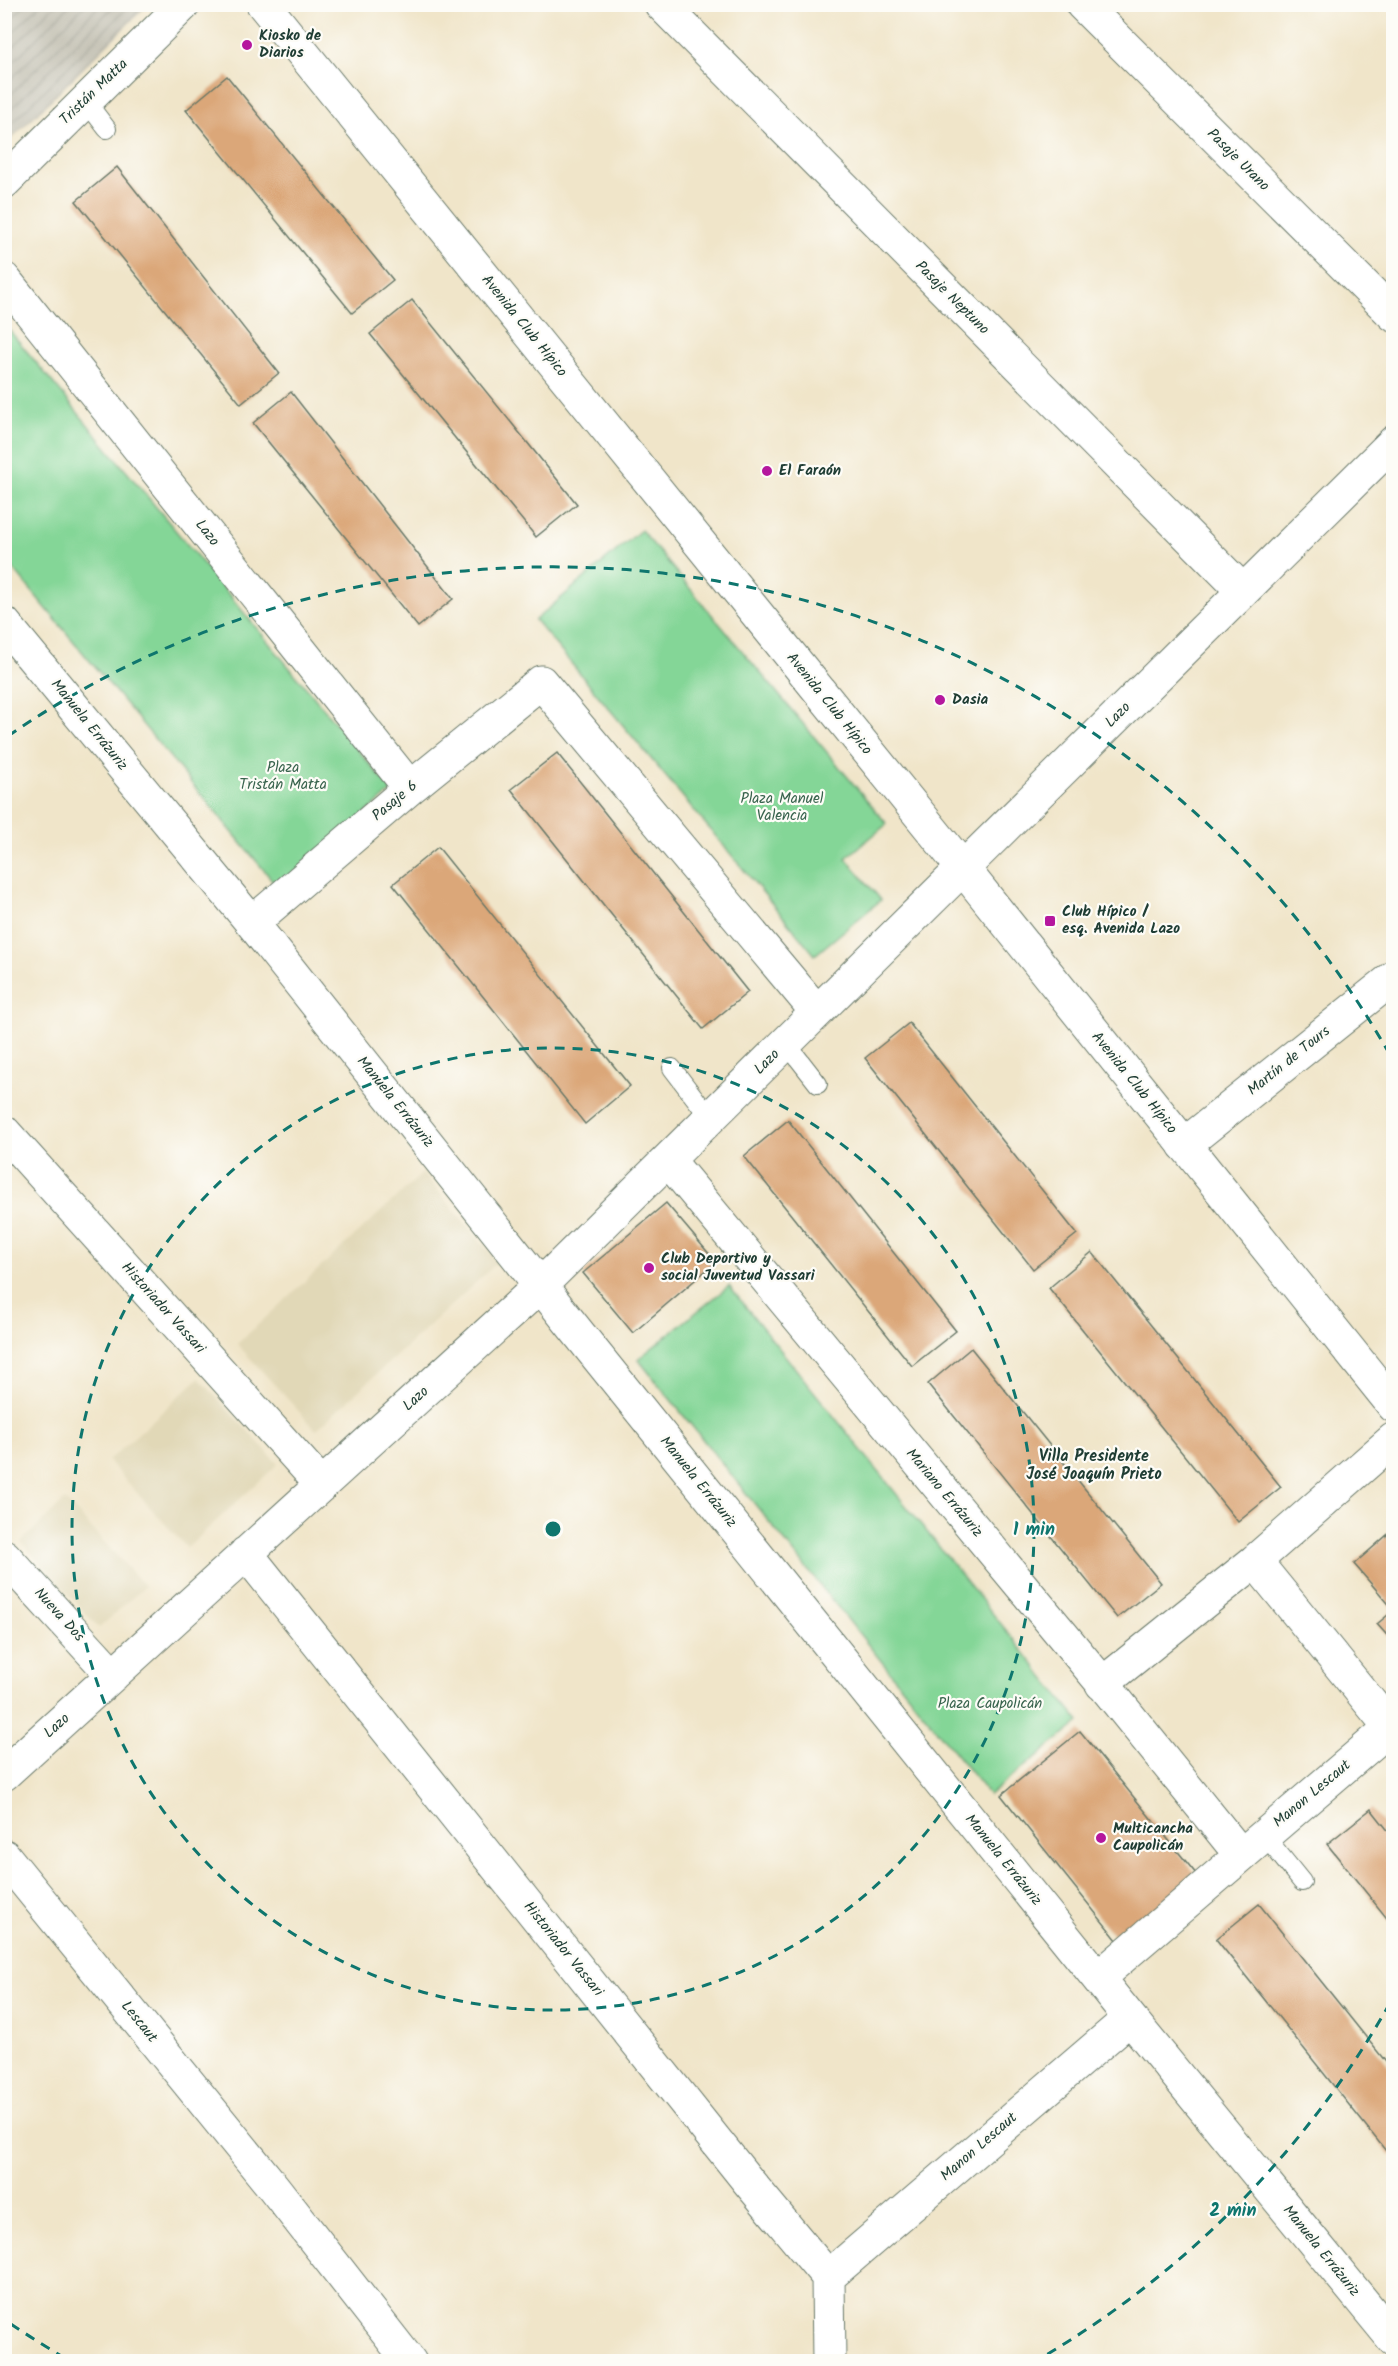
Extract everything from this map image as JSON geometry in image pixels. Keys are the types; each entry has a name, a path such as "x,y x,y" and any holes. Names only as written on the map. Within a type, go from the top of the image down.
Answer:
{"street":[{"name":"Tristán Matta","path":"4,182 184,4"},
{"name":"Avenida Club Hípico","path":"263,4 1394,1406"},
{"name":"Pasaje Neptuno","path":"661,4 1243,591"},
{"name":"Pasaje Urano","path":"1082,4 1394,315"},
{"name":"Lazo","path":"4,279 410,788"},
{"name":"Lazo","path":"4,1774 540,1286 1394,442"},
{"name":"Manuela Errázuriz","path":"4,622 252,923 540,1286 1130,2018 1394,2340"},
{"name":"Pasaje 6","path":"252,923 410,788 541,682 817,1012"},
{"name":"Martín de Tours","path":"1184,1145 1394,977"},
{"name":"Historiador Vassari","path":"4,1132 322,1485"},
{"name":"Mariano Errázuriz","path":"668,1160 1102,1684 1252,1844"},
{"path":"1102,1684 1256,1561 1394,1439"},
{"name":"Historiador Vassari","path":"246,1554 748,2181 828,2277"},
{"name":"Nueva Dos","path":"4,1556 114,1675"},
{"path":"1256,1561 1392,1730"},
{"name":"Manon Lescaut","path":"1098,1978 1252,1844 1392,1730"},
{"name":"Lescaut","path":"4,1856 274,2188 410,2361"},
{"name":"Manon Lescaut","path":"828,2277 1130,2018"},
{"path":"828,2277 829,2361"}],"lane":[{"path":"85,100 107,129"},
{"path":"786,1043 818,1084"},
{"path":"672,1068 710,1118"},
{"path":"1252,1844 1302,1882"}],"shaded area":[{"path":"5,4 148,4 148,5 5,145"},
{"path":"423,1173 498,1262 316,1430 237,1344"},
{"path":"199,1378 278,1464 187,1548 108,1461"},
{"path":"65,1500 145,1586 99,1628 21,1542"}],"green space":[{"name":"Plaza Tristán Matta","path":"5,325 392,791 278,887 5,559"},
{"name":"Plaza Manuel Valencia","path":"641,530 887,824 846,858 881,900 815,955 535,620"},
{"name":"Plaza Caupolicán","path":"729,1286 1080,1722 989,1795 638,1359"}],"building":[{"path":"227,76 393,280 352,313 186,110"},
{"path":"117,167 279,373 241,404 76,201"},
{"path":"412,300 577,504 536,537 370,334"},
{"path":"291,392 453,599 418,627 253,423"},
{"path":"557,753 748,992 703,1029 511,789"},
{"path":"438,847 630,1086 585,1124 393,884"},
{"path":"909,1023 1077,1234 1033,1269 865,1058"},
{"path":"788,1120 956,1331 912,1366 744,1156"},
{"name":"Club Deportivo y social Juventud Vassari","path":"666,1203 716,1262 633,1333 583,1273"},
{"path":"1092,1252 1281,1487 1238,1522 1049,1288"},
{"path":"971,1348 1161,1583 1117,1618 928,1384"},
{"path":"1394,1529 1394,1610 1354,1564"},
{"path":"1394,1610 1394,1643 1377,1624"},
{"name":"Multicancha Caupolicán","path":"1080,1731 1201,1880 1121,1945 1001,1795"},
{"path":"1371,1809 1394,1838 1394,1927 1327,1844"},
{"path":"1259,1904 1394,2072 1394,2153 1390,2156 1216,1939"}],"place":[{"name":"Kiosko de Diarios","path":"247,45"},
{"name":"El Faraón","path":"767,471"},
{"name":"Dasia","path":"940,700"},
{"name":"Club Hípico / esq. Avenida Lazo","path":"1050,921"},
{"name":"Club Deportivo y social Juventud Vassari","path":"649,1268"},
{"name":"Multicancha Caupolicán","path":"1101,1838"}],"district":[{"name":"Villa Presidente José Joaquín Prieto","path":"1094,1465"}]}
